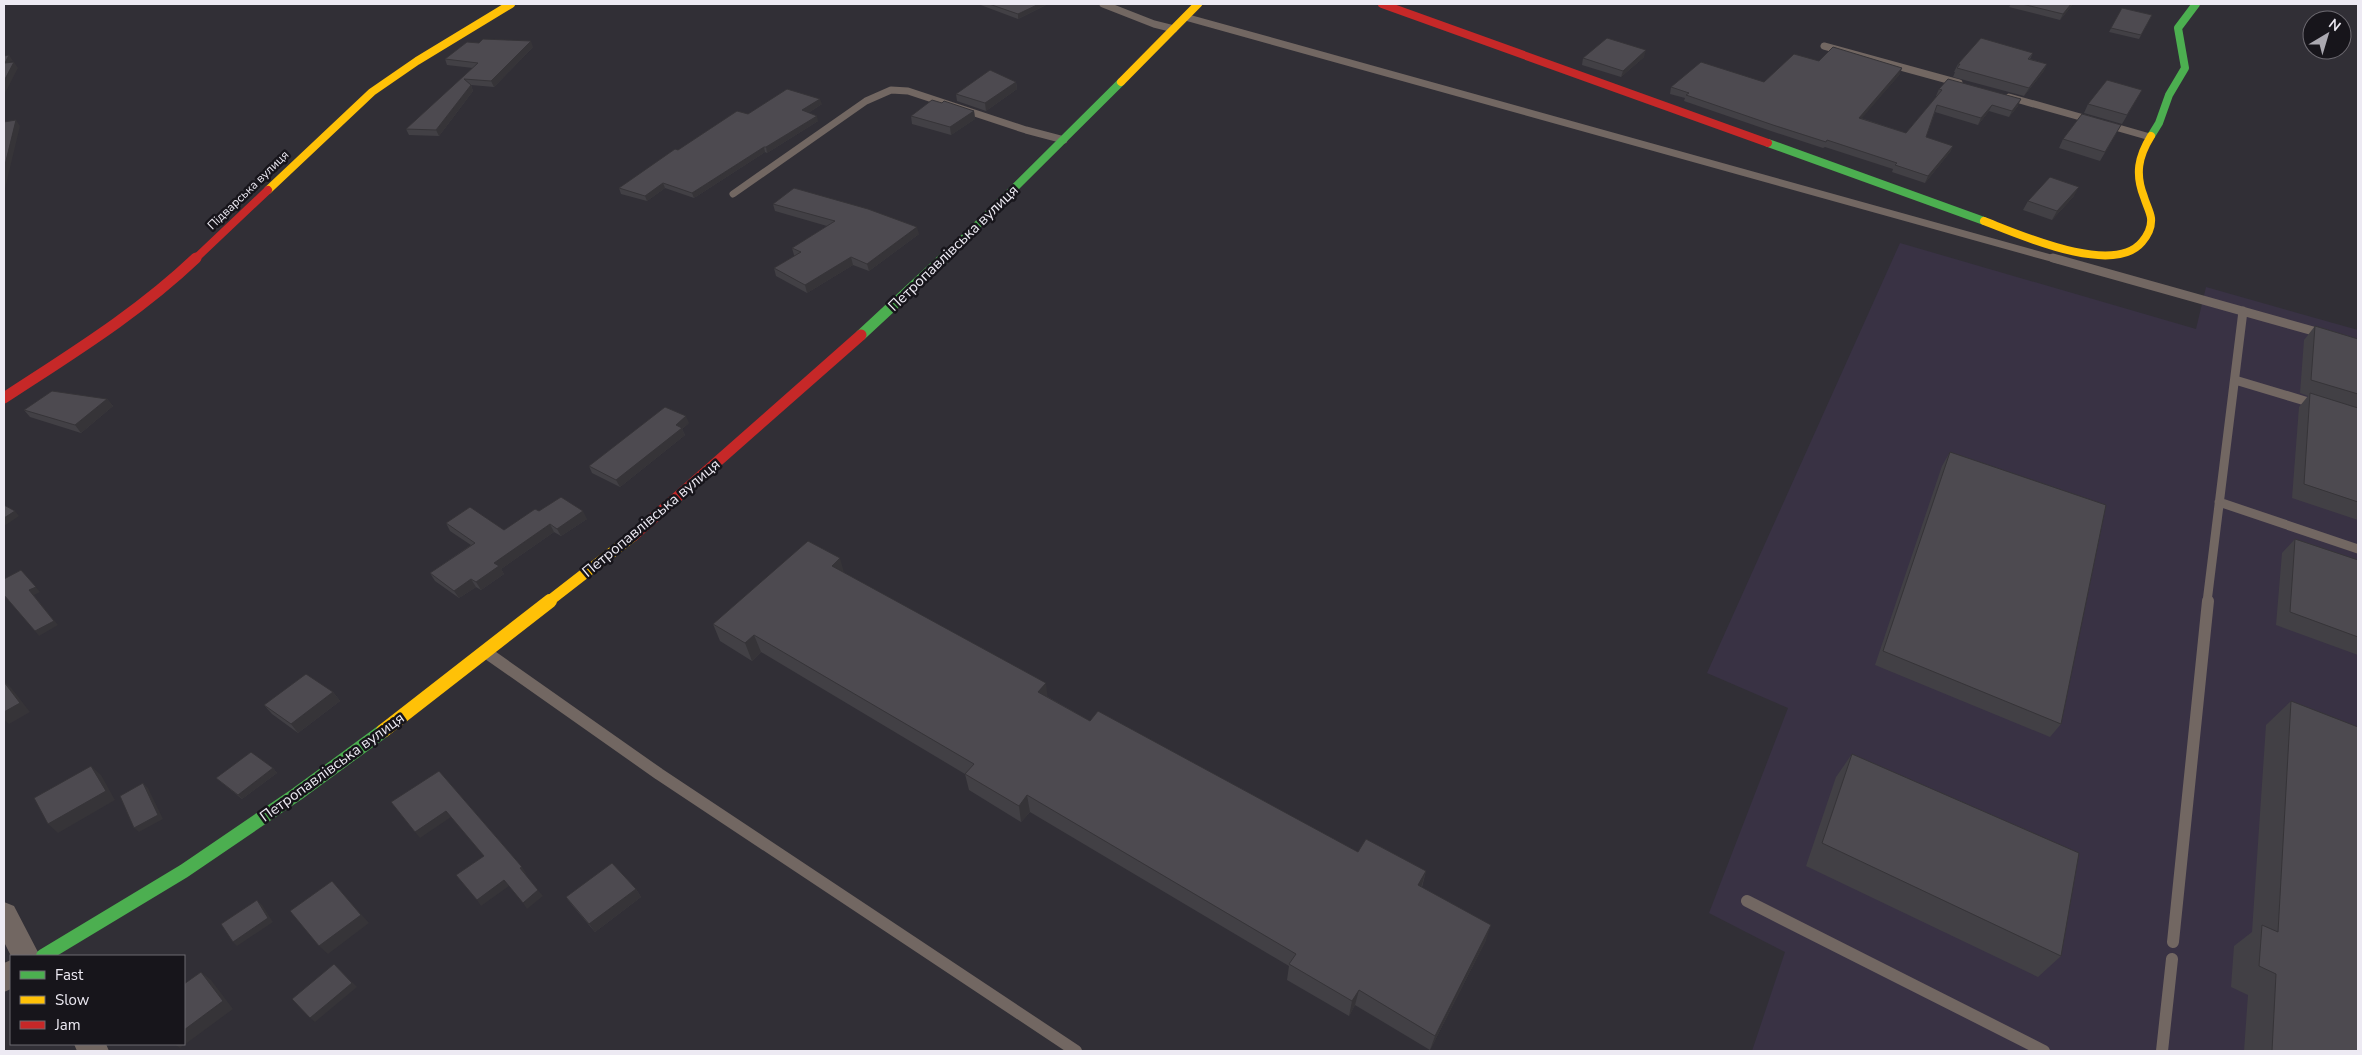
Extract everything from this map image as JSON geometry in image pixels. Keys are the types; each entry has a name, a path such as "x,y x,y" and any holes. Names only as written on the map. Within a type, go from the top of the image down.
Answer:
{"street":[{"name":"Підварська вулиця","path":"4,398 109,329 161,291 372,92 416,61 511,4"},
{"name":"Петропавлівська вулиця","path":"45,955 129,906 234,838 357,751 633,536 815,377 971,233 1198,4"},
{"path":"1382,4 1871,182 2042,241 2088,254 2111,257 2122,256 2140,246 2151,228 2150,216 2136,174 2137,164 2162,117 2168,96 2183,73 2185,61 2178,30 2181,22 2196,4"},
{"path":"4,915 25,955"}],"lane":[{"path":"1102,4 1154,24 1174,29"},
{"path":"1186,17 2330,336"},
{"path":"1824,46 1963,84"},
{"path":"733,194 853,109 891,90 908,91 1026,130 1064,140"},
{"path":"2000,94 2150,137"},
{"path":"2173,942 2219,502 2243,312"},
{"path":"2235,380 2320,406"},
{"path":"2219,502 2358,549"},
{"path":"485,652 667,779 1076,1051"},
{"path":"1747,901 2044,1051"},
{"path":"2162,1051 2172,959"}],"shaded area":[{"path":"1900,243 2196,329 2206,287 2358,330 2358,1051 1752,1051 1785,952 1709,913 1788,708 1707,673"}],"building":[{"path":"989,4 1039,4 1018,14"},
{"path":"2022,4 2071,4 2063,14"},
{"path":"2122,8 2152,15 2141,35 2111,28"},
{"path":"1607,38 1646,50 1623,71 1583,58"},
{"path":"1981,38 2033,53 2028,59 2047,64 2029,88 1957,68 1960,64 1958,64"},
{"path":"483,39 531,41 491,81 464,79 471,85 436,130 406,129 478,63 445,59 467,42 479,43"},
{"path":"1833,47 1902,68 1859,118 1906,133 1942,90 1939,89 1948,79 2021,99 2012,111 1992,105 1981,118 1937,105 1926,137 1953,146 1928,176 1895,165 1897,163 1773,125 1686,95 1689,93 1671,87 1701,62 1764,82 1794,54 1819,61"},
{"path":"9,55 5,63 14,62 4,81 4,56"},
{"path":"990,70 1016,82 985,103 956,94"},
{"path":"2107,80 2142,90 2127,115 2088,104"},
{"path":"787,89 820,99 802,110 817,116 692,193 663,183 645,196 619,188 675,149 678,150 737,111 748,114"},
{"path":"932,100 942,103 944,101 974,111 950,127 911,116"},
{"path":"2082,114 2121,125 2105,152 2063,139"},
{"path":"16,120 4,169 4,122"},
{"path":"2050,177 2079,187 2057,211 2028,201"},
{"path":"794,188 868,209 917,227 867,264 851,257 805,285 774,268 801,252 792,248 835,221 773,204"},
{"path":"2315,326 2358,339 2358,394 2311,380"},
{"path":"52,391 107,399 75,425 24,410"},
{"path":"2310,393 2358,408 2358,502 2304,484"},
{"path":"665,407 686,416 676,425 682,428 616,480 589,466"},
{"path":"1950,452 2106,505 2061,724 1883,651"},
{"path":"561,497 583,511 557,529 550,524 494,563 499,566 476,582 471,579 454,591 430,573 475,543 446,523 470,507 504,530 535,509 539,511"},
{"path":"4,505 15,511 4,518"},
{"path":"2295,539 2358,560 2358,637 2290,612"},
{"path":"808,541 840,558 832,566 1046,683 1038,692 1090,721 1098,711 1358,852 1366,839 1426,871 1418,885 1491,925 1435,1036 1359,990 1352,1001 1289,964 1296,954 1027,795 1019,806 965,774 974,764 754,635 745,643 713,624"},
{"path":"21,570 36,587 29,590 54,621 35,631 4,595 4,579"},
{"path":"306,674 333,692 291,724 264,705"},
{"path":"4,682 20,703 4,712"},
{"path":"2291,701 2358,727 2358,1051 2272,1051 2276,974 2259,966 2262,925 2278,932"},
{"path":"251,752 273,768 238,795 216,778"},
{"path":"1852,754 2079,853 2061,956 1822,843"},
{"path":"91,766 106,791 48,824 34,798"},
{"path":"439,771 522,867 520,868 538,890 523,903 504,880 477,900 456,875 484,856 446,811 415,832 391,802"},
{"path":"143,783 158,815 134,828 120,796"},
{"path":"612,863 636,889 589,924 566,897"},
{"path":"332,881 361,915 319,946 290,911"},
{"path":"257,900 268,918 233,942 221,924"},
{"path":"334,964 352,983 310,1018 292,999"},
{"path":"201,972 223,1001 185,1029 185,983"}],"traffic: fast":[{"path":"2151,136 2159,123 2169,95 2185,68 2178,28 2196,4"},
{"path":"861,335 971,233 1121,82"},
{"path":"1768,143 1984,221"},
{"path":"45,955 184,871 297,794 383,731"}],"traffic: slow":[{"path":"268,190 372,92 417,61 511,4"},
{"path":"1121,82 1198,4"},
{"path":"1984,221 2046,244 2071,251 2096,255 2119,255 2137,249 2148,235 2151,226 2150,213 2140,186 2137,171 2142,150 2151,136"},
{"path":"383,731 633,536"}],"traffic: jam":[{"path":"1382,4 1768,143"},
{"path":"4,398 109,329 161,291 268,190"},
{"path":"633,536 861,335"}]}
